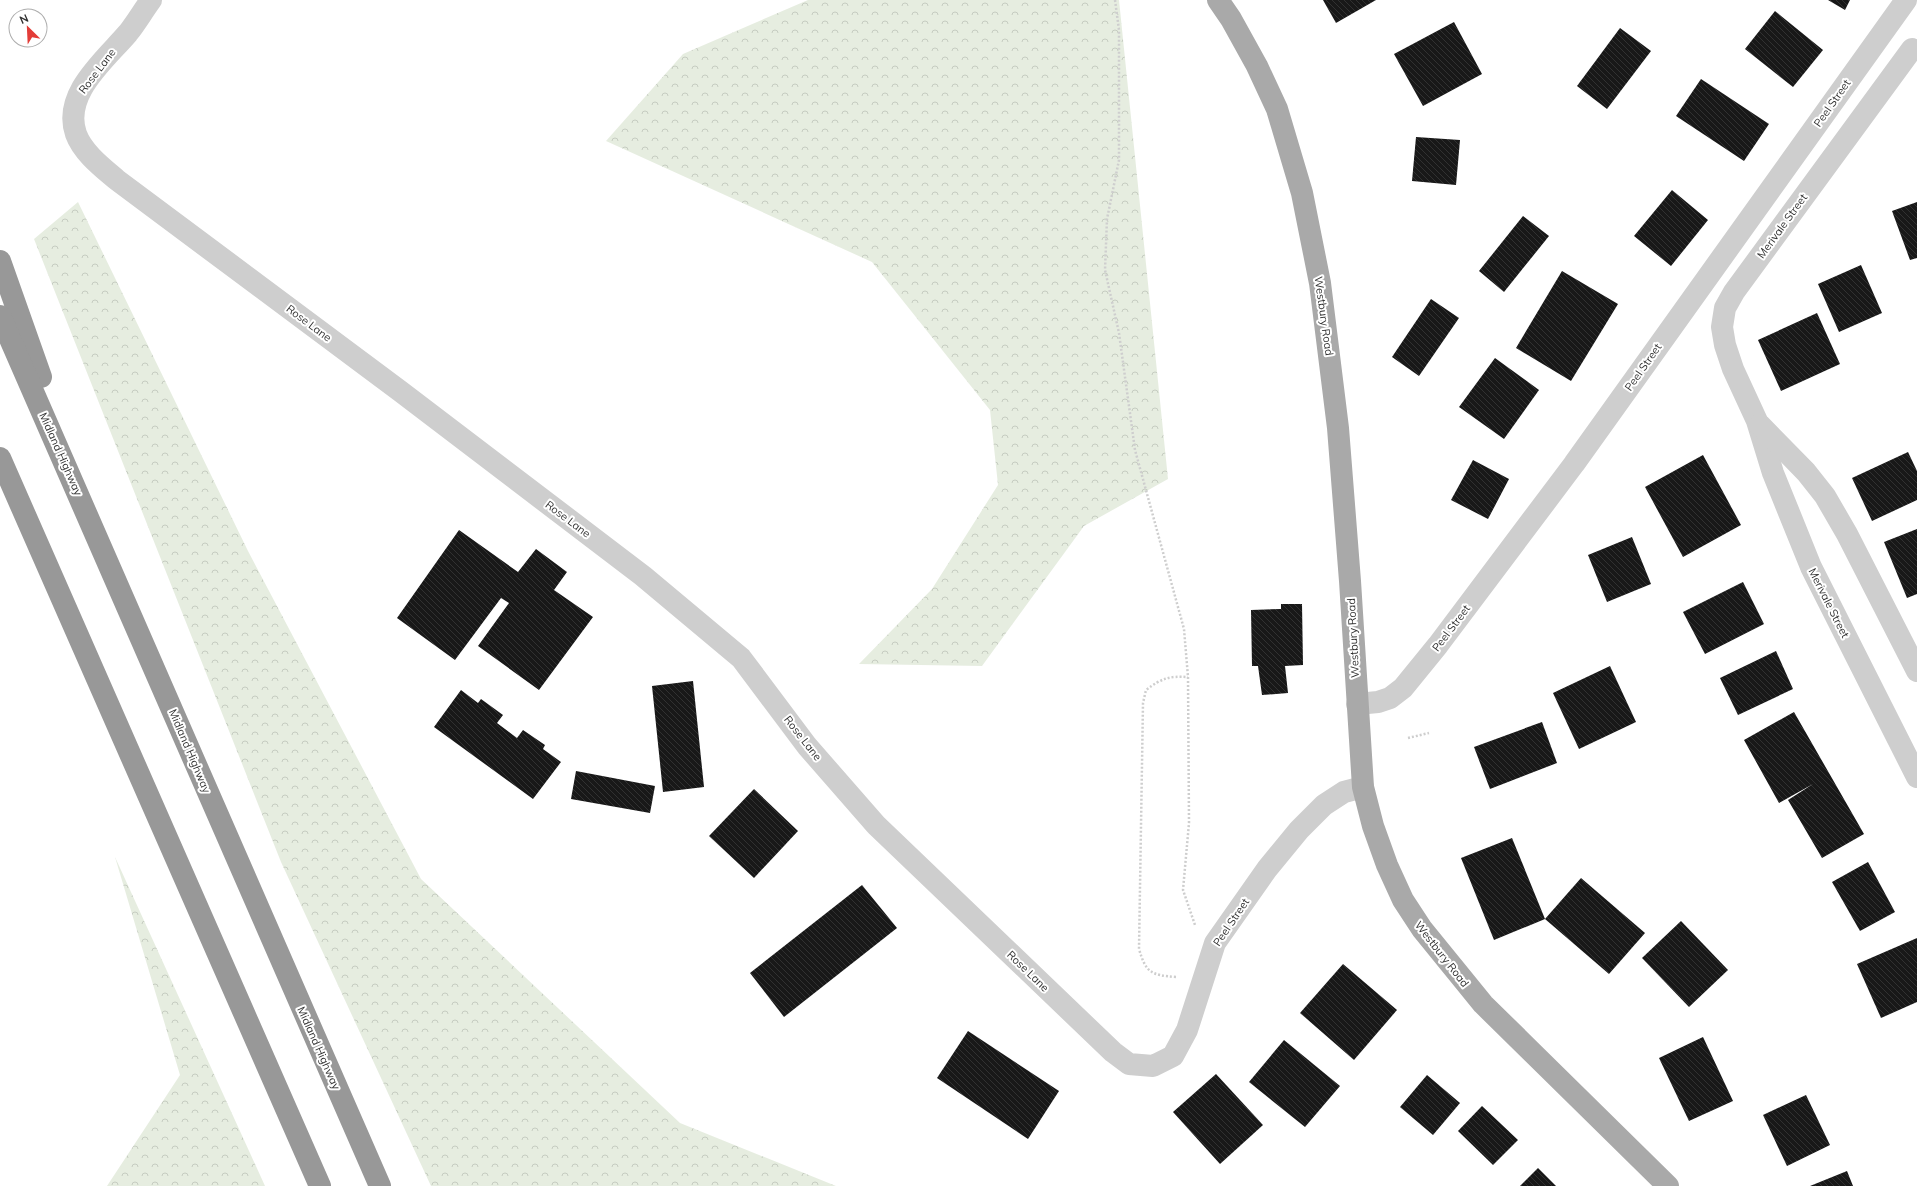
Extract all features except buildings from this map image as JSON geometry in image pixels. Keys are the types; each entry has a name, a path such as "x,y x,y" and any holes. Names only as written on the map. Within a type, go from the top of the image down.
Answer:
{"highway":[{"path":"0,261 101,546"},
{"name":"Midland Highway","path":"0,316 380,1186"},
{"path":"0,458 320,1186"}],"main road":[{"name":"Westbury Road","path":"1218,0 1231,19 1258,66 1277,109 1302,193 1320,283 1338,428 1350,581 1363,787 1373,826 1387,865 1403,900 1422,930 1483,1004 1668,1186"}],"street":[{"name":"Rose Lane","path":"151,0 129,31 89,78 78,94 74,108 73,122 76,136 91,156 117,180 400,391 643,576 742,658 807,746 876,825 1113,1052 1129,1064"},
{"name":"Peel Street","path":"1357,704 1378,702 1390,698 1403,688 1438,645 1574,464 1906,0"},
{"path":"1888,24 1898,32 1914,51"},
{"name":"Merivale Street","path":"1914,51 1734,292 1725,308 1722,327 1725,346 1756,421 1773,473 1811,567 1917,777"},
{"name":"Merivale Street","path":"1756,421 1806,472 1825,496 1847,534 1917,671"},
{"name":"Peel Street","path":"1129,1064 1153,1066 1173,1056 1187,1030 1202,979 1215,943 1267,869 1298,830 1324,805 1344,792 1363,787"}],"path":[{"path":"1115,0 1119,30 1119,160 1107,219 1105,270 1119,333 1135,450 1184,629 1188,677 1189,823 1183,890 1193,924 1215,943"},
{"path":"1188,677 1173,676 1159,680 1146,690 1143,703 1139,949 1144,965 1157,975 1202,979"},
{"path":"1408,738 1429,733"}],"green space":[{"path":"808,0 1119,0 1168,479 1084,526 982,666 859,664 932,589 998,485 990,410 872,262 606,141 683,54"},
{"path":"78,202 248,551 421,879 680,1123 836,1186 431,1186 281,862 34,239"},
{"path":"115,857 265,1186 107,1186 180,1075"}]}
